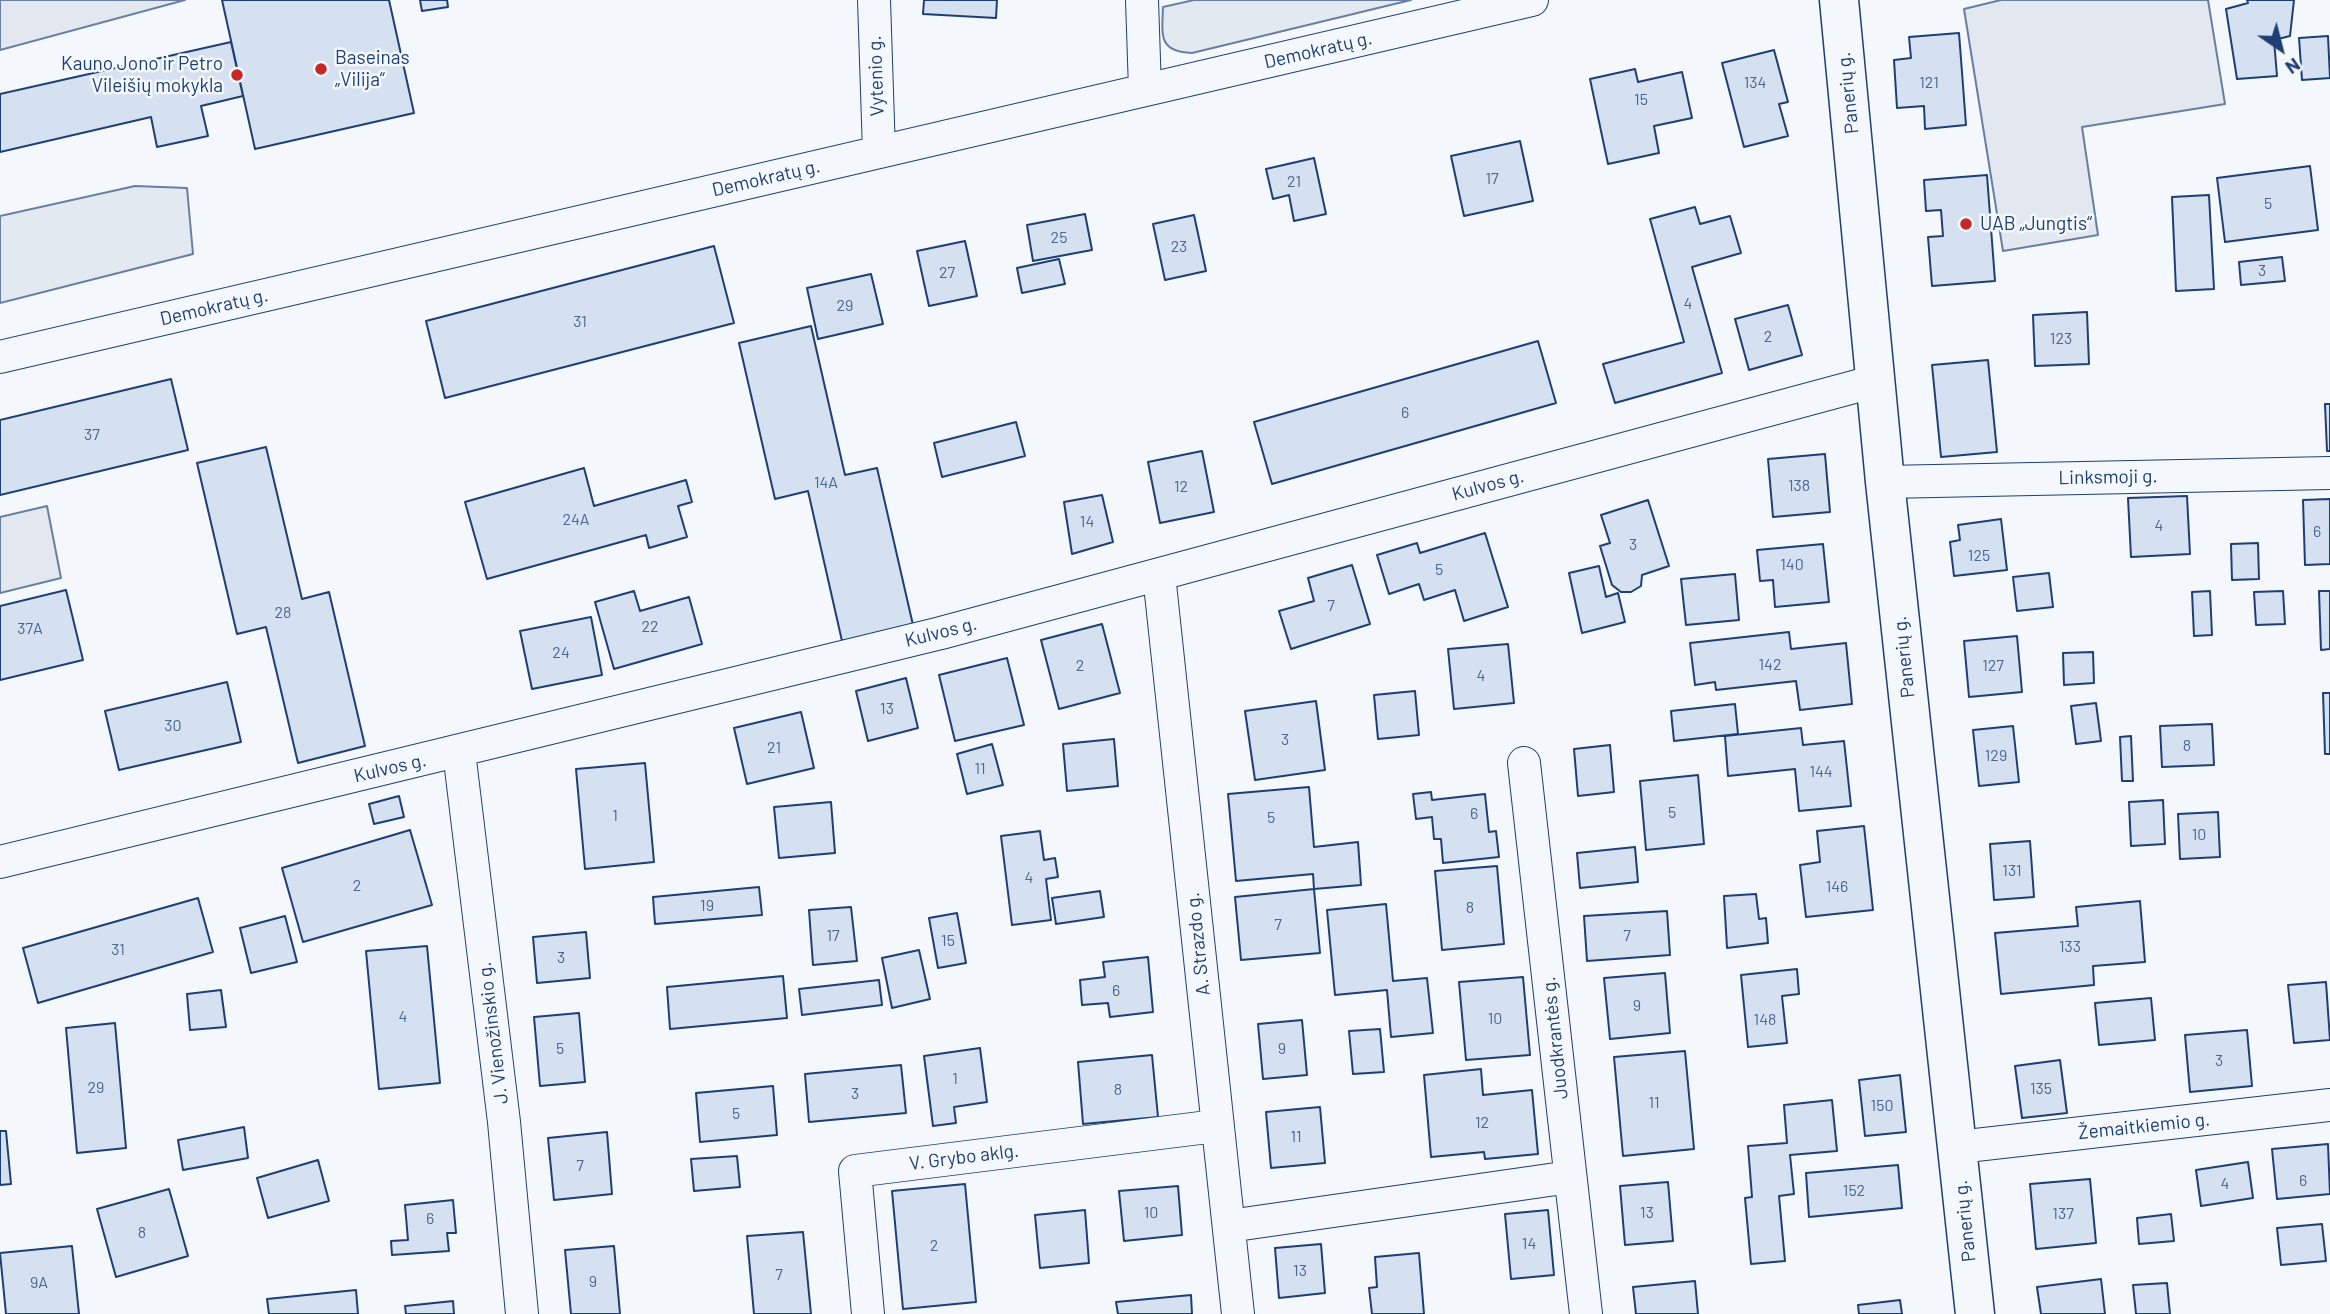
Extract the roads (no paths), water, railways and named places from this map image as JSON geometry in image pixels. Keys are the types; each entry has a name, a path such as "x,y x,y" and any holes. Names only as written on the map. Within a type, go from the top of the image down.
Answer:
{"main road":[{"name":"Panerių g.","path":"1839,0 1885,482 1975,1314"}],"street":[{"name":"Vytenio g.","path":"874,0 879,152"},
{"path":"1142,0 1145,90"},
{"name":"Demokratų g.","path":"0,357 1145,90 1468,7 1532,0"},
{"name":"Kulvos g.","path":"0,862 928,636 1876,380"},
{"name":"Linksmoji g.","path":"1885,482 2330,473"},
{"name":"A. Strazdo g.","path":"1159,575 1238,1314"},
{"name":"J. Vienožinskio g.","path":"459,752 504,1122 522,1314"},
{"name":"Juodkrantės g.","path":"1524,763 1586,1314"},
{"name":"Žemaitkiemio g.","path":"1958,1147 2330,1105"},
{"name":"V. Grybo aklg.","path":"868,1314 855,1171 1216,1126"},
{"path":"1229,1226 1570,1177"}],"place":[{"name":"Baseinas „Vilija“","path":"321,69"},
{"name":"Kauno Jono ir Petro Vileišių mokykla","path":"237,75"},
{"name":"UAB „Jungtis“","path":"1966,224"}]}
